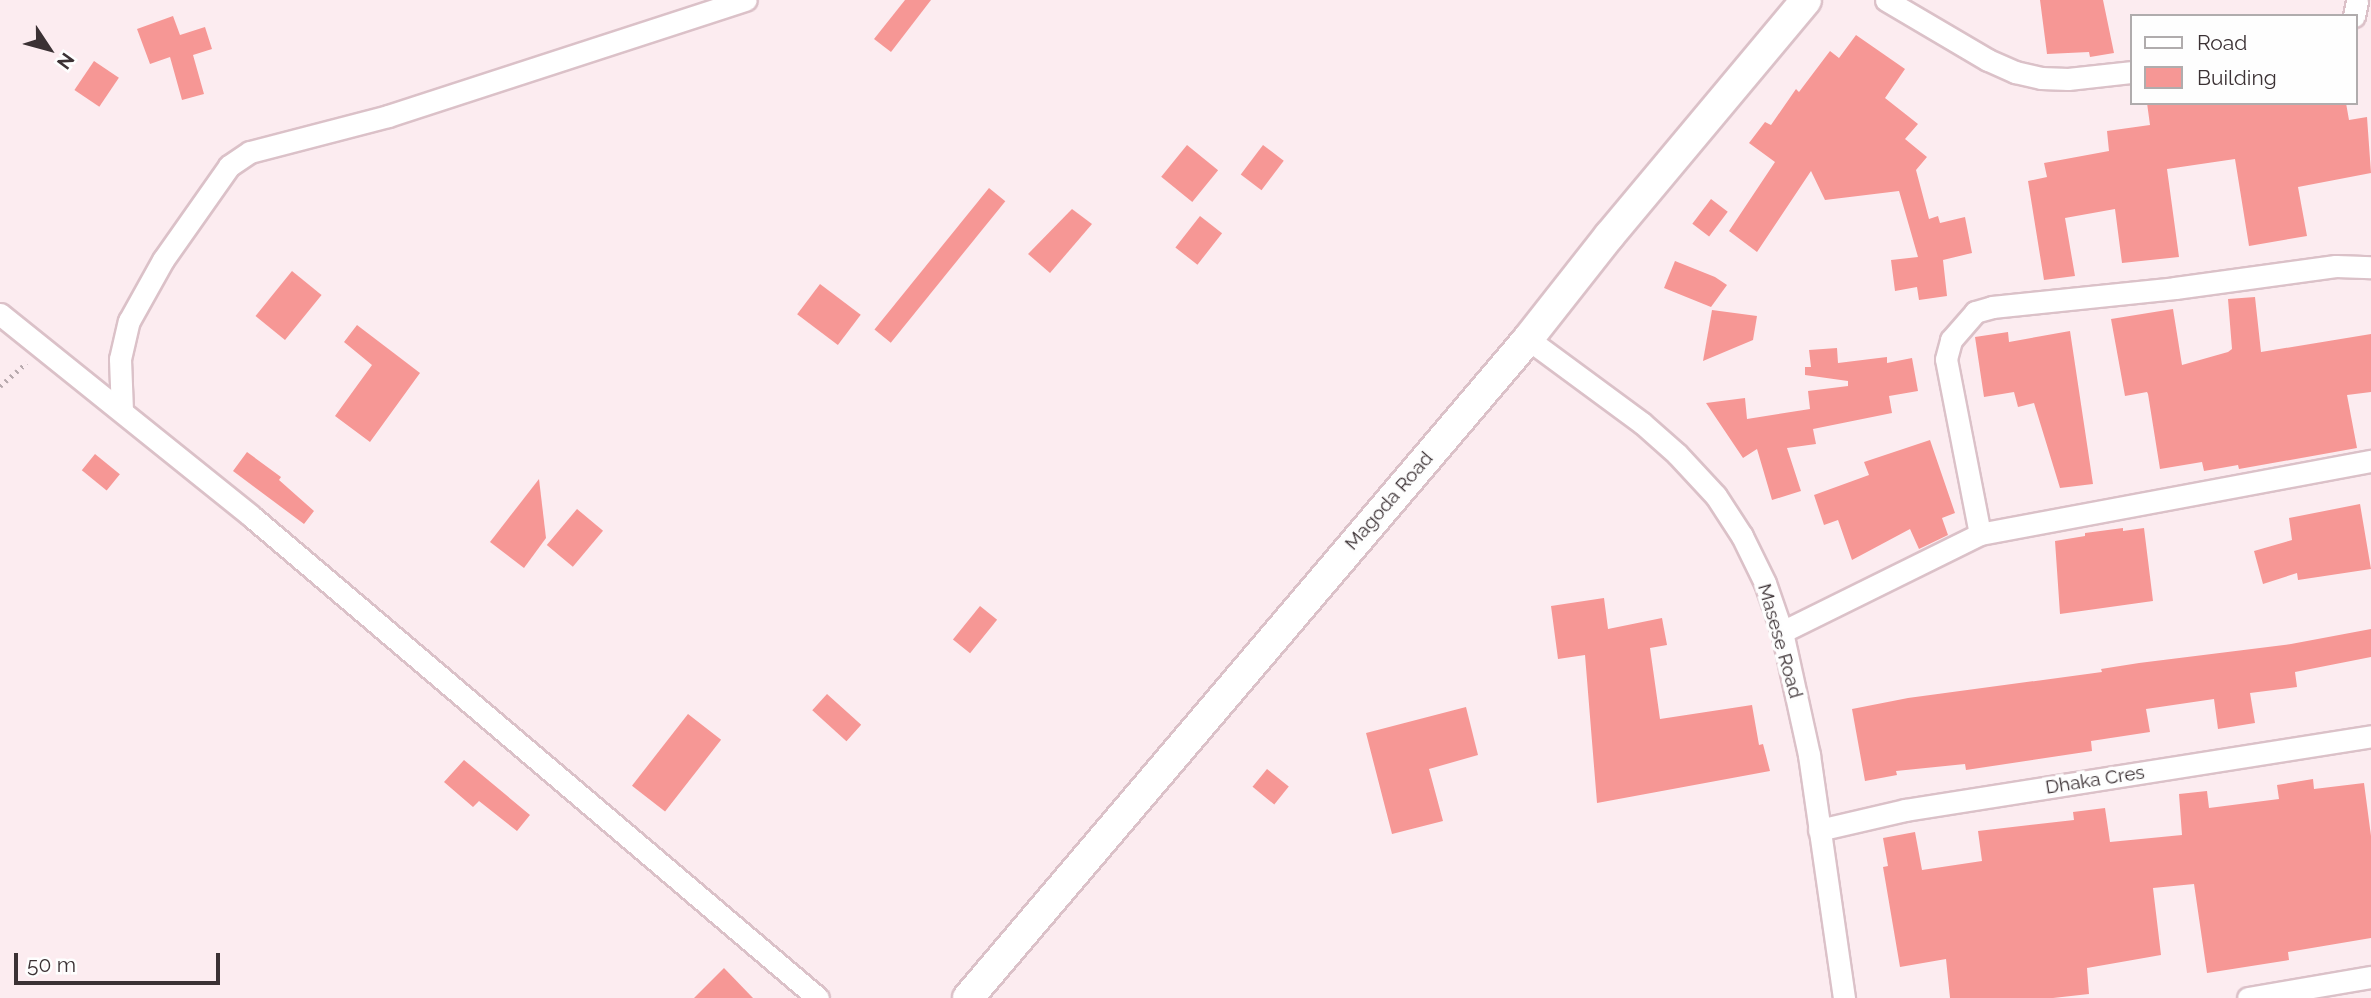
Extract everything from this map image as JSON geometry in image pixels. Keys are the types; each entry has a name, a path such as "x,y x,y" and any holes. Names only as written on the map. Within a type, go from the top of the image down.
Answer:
{"street":[{"path":"122,411 120,359 129,321 163,260 229,166 250,152 388,116 746,0"},
{"name":"Magoda Road","path":"968,998 1528,339 1609,236 1806,0"},
{"path":"1886,0 1988,60 2015,72 2041,78 2068,79 2130,72"},
{"path":"1980,534 1946,359 1951,340 1975,313 1992,307 2175,288 2336,266 2371,267"},
{"path":"0,314 251,516 818,998"},
{"name":"Masese Road","path":"1528,339 1642,423 1677,454 1716,496 1742,536 1766,583 1782,632 1809,755 1844,998"},
{"path":"1782,632 1980,534 2371,461"},
{"name":"Dhaka Cres","path":"1819,830 1905,810 2371,736"},
{"path":"2248,998 2371,977"}],"path":[{"path":"0,386 43,349"}],"building":[{"path":"905,0 931,0 891,52 874,39"},
{"path":"2040,0 2103,0 2114,53 2090,57 2089,52 2047,54"},
{"path":"173,16 180,35 205,27 212,49 193,55 204,94 182,100 170,57 150,64 137,29"},
{"path":"1856,35 1905,69 1885,98 1918,124 1905,139 1927,157 1916,170 1929,219 1938,216 1940,223 1965,217 1972,253 1943,260 1947,296 1919,300 1917,287 1895,291 1891,260 1918,257 1899,191 1825,200 1811,171 1757,252 1729,231 1775,162 1749,143 1765,122 1771,125 1796,89 1799,92 1830,51 1839,58"},
{"path":"94,61 119,78 99,107 74,90"},
{"path":"2147,105 2346,105 2349,120 2367,117 2371,173 2298,187 2307,236 2249,246 2235,159 2167,169 2179,257 2122,263 2115,209 2065,218 2075,276 2044,280 2028,181 2047,177 2044,163 2109,151 2107,131 2150,125"},
{"path":"1187,145 1218,170 1192,202 1161,177"},
{"path":"1263,145 1284,161 1261,190 1241,175"},
{"path":"989,188 1005,201 891,343 874,329"},
{"path":"1711,199 1728,212 1709,236 1692,224"},
{"path":"1072,209 1092,224 1050,273 1028,254"},
{"path":"1200,216 1222,233 1197,265 1175,248"},
{"path":"1675,261 1715,277 1727,285 1711,307 1664,288"},
{"path":"292,271 322,295 285,340 255,316"},
{"path":"820,284 861,315 838,345 797,314"},
{"path":"2255,297 2261,352 2371,334 2371,392 2347,395 2357,448 2239,469 2238,465 2204,471 2202,462 2160,469 2148,394 2125,396 2111,319 2173,309 2182,365 2232,349 2228,299"},
{"path":"1712,310 1757,316 1753,340 1703,361"},
{"path":"357,325 420,373 370,442 335,416 372,365 344,342"},
{"path":"2070,331 2093,484 2060,488 2034,403 2018,407 2014,392 1984,397 1975,337 2008,332 2009,342"},
{"path":"1837,348 1838,363 1887,357 1887,363 1912,358 1918,391 1889,396 1892,413 1813,429 1816,444 1787,448 1801,491 1772,500 1757,449 1743,458 1706,403 1745,398 1747,419 1810,409 1808,391 1848,386 1848,381 1805,375 1805,367 1811,367 1809,350"},
{"path":"1930,440 1955,513 1942,518 1948,535 1919,549 1910,529 1852,560 1838,520 1824,525 1814,495 1869,475 1864,462"},
{"path":"247,452 281,477 279,480 314,511 304,524 233,471"},
{"path":"95,454 120,474 107,490 82,470"},
{"path":"539,479 546,538 524,568 490,542"},
{"path":"2360,504 2371,569 2298,580 2297,573 2263,584 2254,551 2292,540 2289,518"},
{"path":"577,509 603,531 573,567 547,545"},
{"path":"2123,528 2123,531 2144,528 2153,601 2060,614 2055,541 2085,536 2085,533"},
{"path":"1604,598 1608,629 1662,618 1667,645 1650,648 1660,719 1752,705 1759,745 1763,744 1770,771 1597,803 1585,655 1558,659 1551,606"},
{"path":"980,606 997,620 970,653 953,639"},
{"path":"2371,629 2371,657 2295,672 2297,687 2250,693 2255,723 2218,729 2214,699 2146,709 2150,732 2091,741 2092,751 1966,770 1965,764 1896,771 1897,775 1865,781 1852,709 1908,698 2102,672 2101,669 2139,663 2291,644"},
{"path":"827,694 861,725 846,741 812,710"},
{"path":"1466,707 1478,755 1429,769 1443,821 1392,834 1366,733"},
{"path":"688,714 721,740 665,812 632,786"},
{"path":"464,760 530,815 517,831 479,801 473,807 444,782"},
{"path":"1267,769 1289,787 1274,804 1253,787"},
{"path":"2313,779 2314,789 2364,783 2371,836 2371,938 2288,952 2289,960 2207,973 2194,884 2153,888 2161,955 2087,968 2089,994 2053,998 1950,998 1946,959 1900,967 1883,867 1888,866 1883,838 1915,832 1922,870 1982,861 1978,831 2074,820 2073,812 2105,808 2110,842 2182,835 2179,794 2207,791 2209,808 2279,799 2277,785"},
{"path":"724,968 753,998 694,998"}]}
